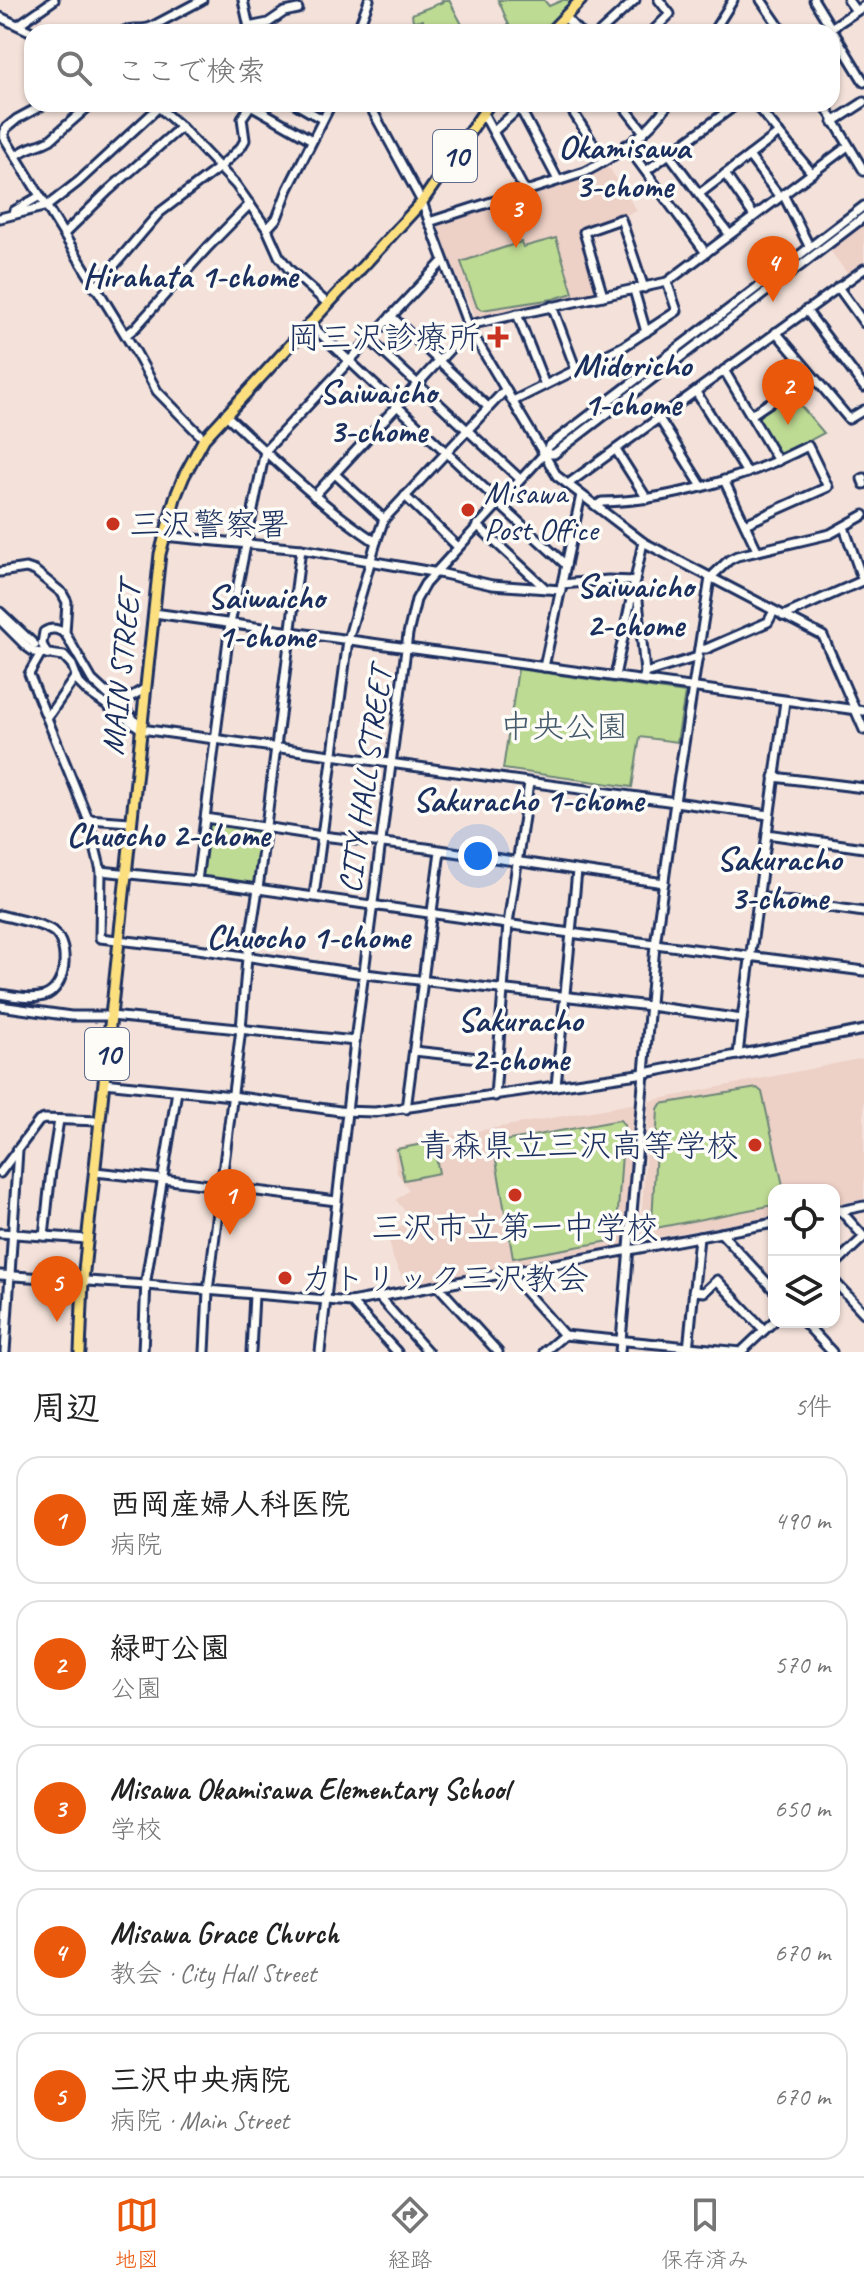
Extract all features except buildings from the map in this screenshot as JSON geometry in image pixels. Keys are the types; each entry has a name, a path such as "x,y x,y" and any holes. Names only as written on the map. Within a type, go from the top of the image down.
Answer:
{"main road":[{"path":"558,24 581,0"},
{"name":"MAIN STREET","path":"80,1352 83,1280 99,1121 163,536 180,487 204,439 422,202 483,112"}],"street":[{"path":"18,25 54,0"},
{"path":"157,24 202,0"},
{"path":"243,0 248,24"},
{"path":"360,24 369,0"},
{"path":"609,24 635,0"},
{"path":"659,0 670,14 660,24"},
{"path":"718,24 733,0"},
{"path":"761,0 778,24"},
{"path":"814,0 829,24"},
{"path":"848,0 856,11"},
{"path":"837,24 864,6"},
{"path":"265,24 284,12 298,9"},
{"path":"0,17 24,28"},
{"path":"565,17 572,24"},
{"path":"840,42 863,77"},
{"path":"833,122 864,102"},
{"path":"30,112 5,129 4,137 157,391 204,439"},
{"path":"16,156 26,148 50,140 82,112"},
{"path":"4,216 47,206 78,182 151,112"},
{"path":"164,112 220,167 267,229 279,256 289,269 328,304"},
{"path":"95,288 159,213 220,167 241,147 245,140 242,118 246,112"},
{"path":"262,112 312,140"},
{"path":"310,112 322,119"},
{"path":"267,229 277,218 326,112"},
{"path":"373,112 422,202 469,328 557,476 643,542 823,636 860,711 864,730"},
{"path":"487,112 525,191"},
{"path":"494,131 515,112"},
{"path":"525,112 558,180"},
{"path":"573,112 604,161"},
{"path":"628,112 643,131"},
{"path":"429,222 585,172 626,145 662,112"},
{"path":"646,171 726,112"},
{"path":"762,112 811,172"},
{"path":"828,112 864,171"},
{"path":"64,234 181,127"},
{"path":"699,194 779,133"},
{"path":"626,145 706,253"},
{"path":"314,496 473,324 667,282 848,146"},
{"path":"669,154 729,234"},
{"path":"749,156 781,195 809,246"},
{"path":"725,174 754,216"},
{"path":"4,216 40,196"},
{"path":"126,335 250,204"},
{"name":"CITY HALL STREET","path":"320,1352 363,973 416,600 457,546 549,446 864,206"},
{"name":"CITY HALL STREET","path":"544,454 554,454 864,217"},
{"path":"603,296 584,232 621,219 644,288"},
{"path":"197,881 230,624 265,451 443,261"},
{"path":"568,484 864,269"},
{"path":"513,401 624,346 677,311 667,282"},
{"path":"838,287 864,323"},
{"path":"634,290 646,332"},
{"path":"552,306 576,370"},
{"path":"806,310 864,387"},
{"path":"517,314 545,385"},
{"path":"391,316 488,407"},
{"path":"309,323 566,565"},
{"path":"776,332 849,419 864,410"},
{"path":"369,339 520,479"},
{"path":"724,370 778,461"},
{"path":"751,415 811,375"},
{"path":"314,896 348,640 384,519 506,389"},
{"path":"696,392 747,473"},
{"path":"225,414 314,496 376,542"},
{"path":"659,418 701,485"},
{"path":"596,506 602,502 647,499 724,480 778,461 808,446 828,487 745,524"},
{"path":"616,450 647,499"},
{"path":"335,474 384,519"},
{"path":"864,478 864,484"},
{"path":"724,480 757,550"},
{"path":"544,667 581,495"},
{"path":"405,496 457,546"},
{"path":"620,1352 655,945 710,578 729,560 757,550 830,534 864,515"},
{"path":"477,525 546,589"},
{"path":"783,616 864,581 844,527"},
{"path":"163,536 301,549 492,585 546,589 608,580 635,581"},
{"path":"615,676 643,542"},
{"path":"205,1352 208,1291 247,958 301,549"},
{"path":"0,572 26,568 35,571 62,593 67,602 65,633 92,680 141,729"},
{"path":"631,596 638,600 644,677"},
{"path":"644,677 768,622 774,611"},
{"path":"154,613 544,667 644,677 693,688 860,711"},
{"path":"1,616 35,645"},
{"path":"1,616 27,647 44,654 64,656 88,692 141,729 769,815"},
{"path":"65,633 56,629 44,632 44,654 29,674 88,819 101,871 100,938 742,1019"},
{"path":"47,718 76,676"},
{"path":"102,690 127,699 146,688"},
{"path":"738,1055 785,701"},
{"path":"774,777 864,788"},
{"path":"495,1096 508,924 529,783"},
{"path":"205,818 664,883"},
{"path":"88,819 130,822"},
{"path":"767,834 864,848"},
{"path":"406,1109 440,851"},
{"path":"101,871 314,896 655,945 864,971"},
{"path":"556,1086 577,871"},
{"path":"759,897 864,912"},
{"path":"0,915 48,928 60,939 63,953 62,977 52,992 32,998 0,994"},
{"path":"0,1006 71,1016 111,1016 355,1041"},
{"path":"104,1083 375,1112 645,1073 864,1030"},
{"path":"414,1051 497,1060"},
{"path":"143,1352 146,1285 177,1091"},
{"path":"44,1236 59,1120"},
{"path":"0,1173 39,1121 99,1121"},
{"path":"5,1352 18,1150"},
{"path":"95,1172 336,1201"},
{"path":"840,1210 864,1206"},
{"path":"840,1214 864,1237 840,1259"},
{"path":"0,1275 351,1302 768,1224"},
{"path":"0,1233 88,1239"},
{"path":"721,1233 768,1284"},
{"path":"688,1350 699,1237"},
{"path":"508,1272 564,1335 688,1350 741,1352 768,1326"},
{"path":"693,1291 704,1292 717,1280 764,1330"},
{"path":"438,1286 498,1352"},
{"path":"840,1287 864,1313"},
{"path":"251,1352 254,1295"},
{"path":"379,1297 428,1352"},
{"path":"351,1302 397,1352"},
{"path":"810,1328 832,1352"},
{"path":"544,1352 564,1335"}],"shaded area":[{"path":"607,168 637,211 581,231 599,295 475,318 438,225 579,181"},
{"path":"864,223 864,264 849,276 829,249"},
{"name":"青森県立三沢高等学校","path":"864,1058 864,1199 840,1203 840,1184 768,1184 768,1217 640,1240 649,1101"},
{"name":"三沢市立第一中学校","path":"637,1103 622,1246 406,1286 393,1258 388,1235 411,1219 396,1200 409,1190 397,1173 393,1148"}],"green space":[{"path":"449,0 462,24 413,21 412,14"},
{"path":"498,0 544,0 549,6 570,0 571,5 552,24 509,24"},
{"path":"556,238 573,293 482,310 477,307 461,262 521,242 523,247"},
{"path":"790,393 824,433 779,457 755,417"},
{"name":"中央公園","path":"518,669 685,693 677,742 640,737 632,787 503,769"},
{"path":"208,825 260,830 254,884 202,879"},
{"path":"757,1088 762,1092 783,1184 768,1184 768,1206 656,1228 652,1223 658,1109 661,1104"},
{"path":"620,1120 624,1125 616,1240 513,1258 493,1143"},
{"path":"433,1142 439,1173 404,1180 397,1149"}],"place":[{"name":"Misawa Okamisawa Elementary School","path":"516,248"},
{"name":"Misawa Grace Church","path":"773,302"},
{"name":"岡三沢診療所","path":"498,337"},
{"name":"緑町公園","path":"788,425"},
{"name":"Misawa Post Office","path":"468,510"},
{"name":"三沢警察署","path":"113,524"},
{"name":"青森県立三沢高等学校","path":"755,1145"},
{"name":"三沢市立第一中学校","path":"515,1195"},
{"name":"西岡産婦人科医院","path":"230,1235"},
{"name":"カトリック三沢教会","path":"285,1278"},
{"name":"三沢中央病院","path":"57,1322"}],"district":[{"name":"Okamisawa 3-chome","path":"624,166"},
{"name":"Hirahata 1-chome","path":"190,275"},
{"name":"Midoricho 1-chome","path":"632,384"},
{"name":"Saiwaicho 3-chome","path":"378,410"},
{"name":"Saiwaicho 2-chome","path":"635,604"},
{"name":"Saiwaicho 1-chome","path":"266,616"},
{"name":"Sakuracho 1-chome","path":"528,799"},
{"name":"Chuocho 2-chome","path":"168,834"},
{"name":"Sakuracho 3-chome","path":"779,878"},
{"name":"Chuocho 1-chome","path":"308,936"},
{"name":"Sakuracho 2-chome","path":"520,1038"}]}
